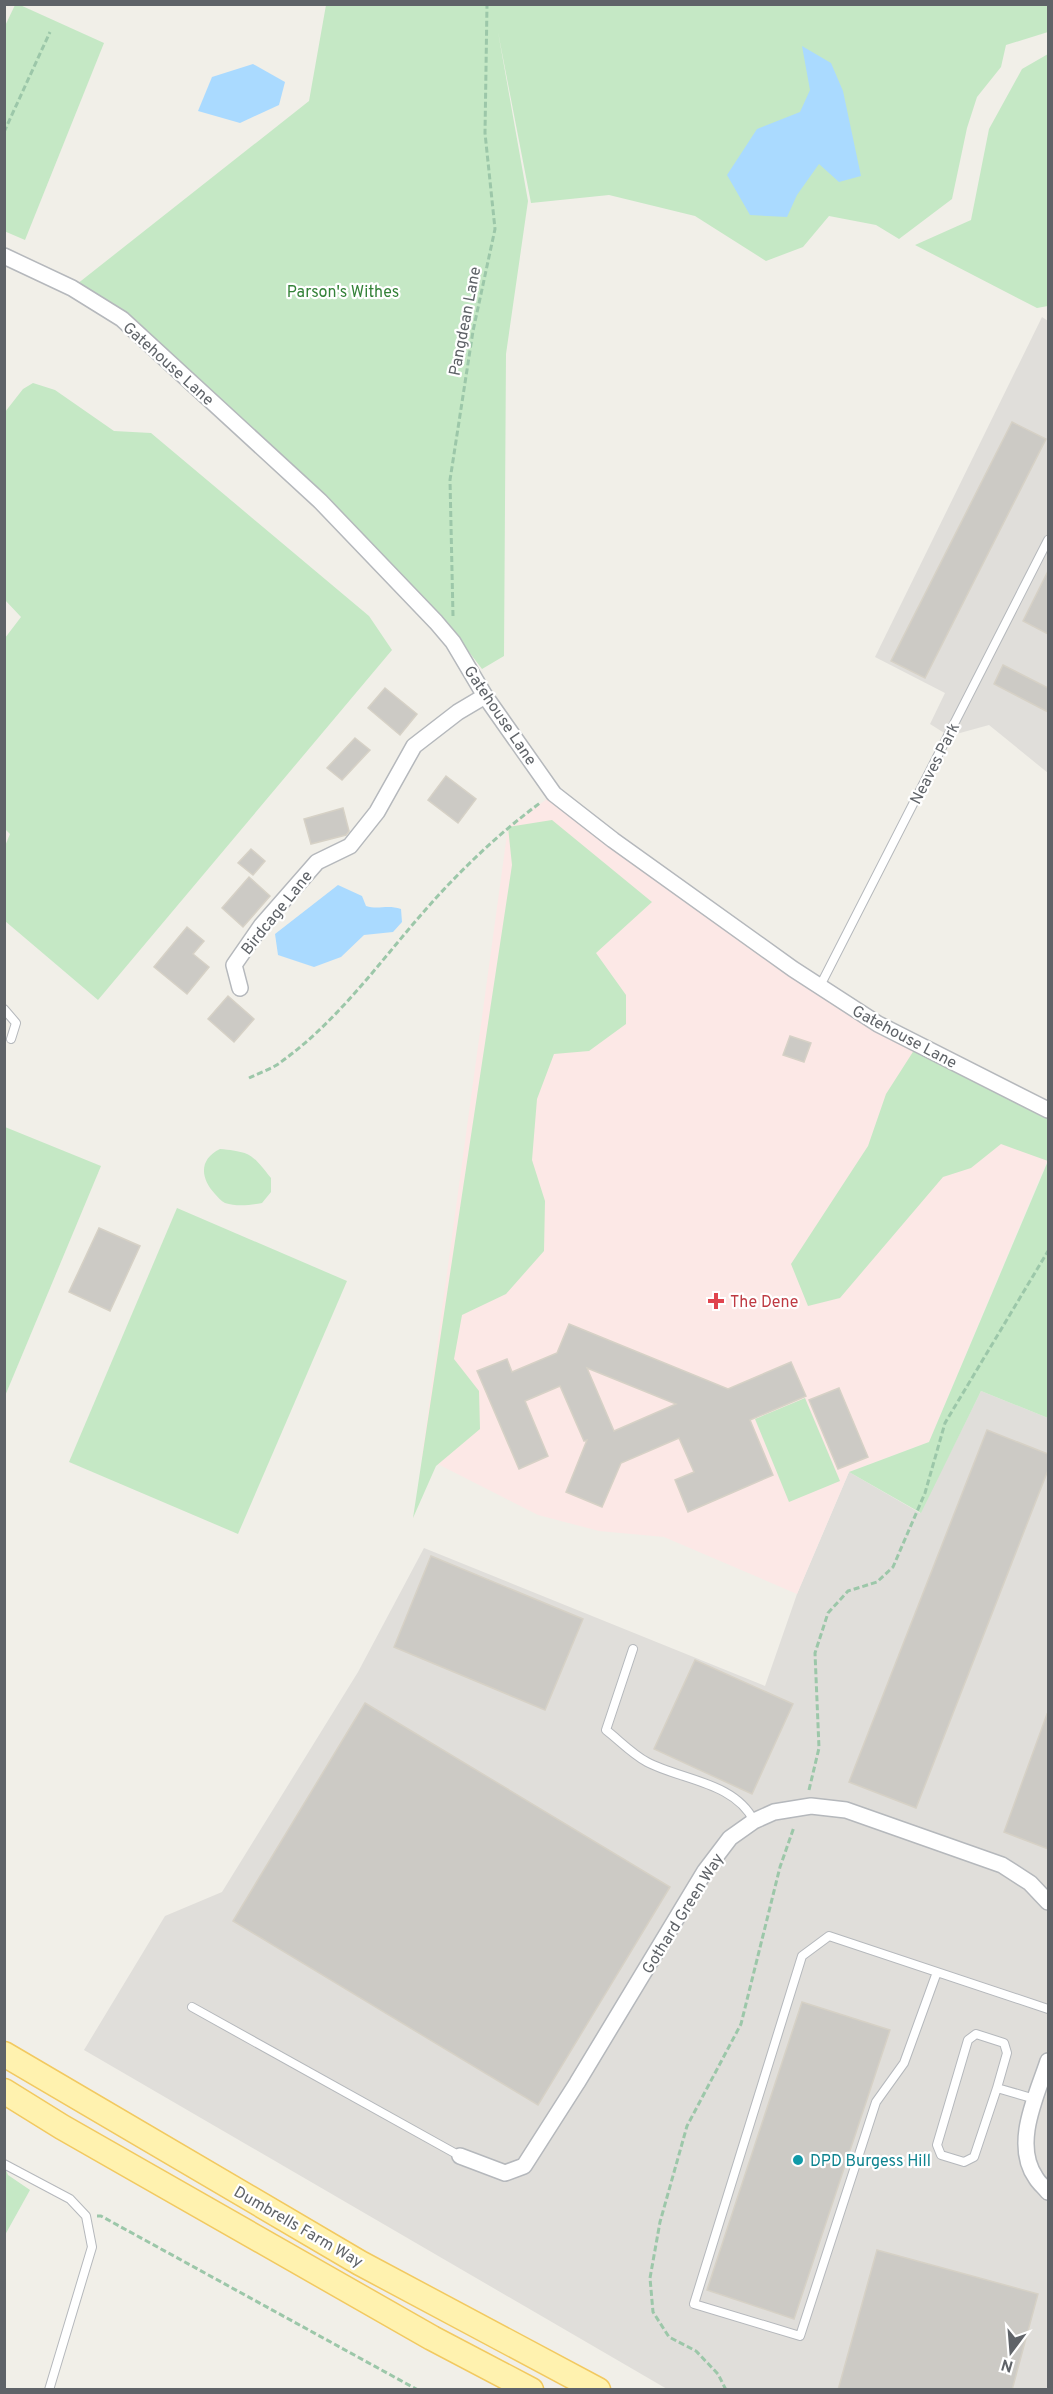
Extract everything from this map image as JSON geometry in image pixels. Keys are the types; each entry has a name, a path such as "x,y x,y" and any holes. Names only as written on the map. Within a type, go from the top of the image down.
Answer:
{"main road":[{"name":"Dumbrells Farm Way","path":"4,2054 360,2263 598,2390"},
{"name":"Dumbrells Farm Way","path":"4,2091 62,2127 432,2338 531,2390"}],"street":[{"name":"Gatehouse Lane","path":"4,256 72,288 122,319 320,501 453,642 485,696 554,794 613,840 820,986 878,1024 1048,1110"},
{"name":"Birdcage Lane","path":"240,988 234,965 261,926 317,862 350,846 377,812 414,746 458,712 485,696"},
{"name":"Gothard Green Way","path":"460,2156 505,2173 524,2166 577,2083 705,1870 730,1838 754,1821 774,1812 811,1806 846,1810 1002,1865 1030,1883 1048,1902"},
{"path":"1048,2061 1035,2099 1025,2149 1035,2177 1048,2192"}],"lane":[{"name":"Neaves Park","path":"820,986 1048,540"},
{"path":"4,1009 16,1023 11,1038"},
{"path":"633,1649 606,1730 646,1761 731,1795 748,1808 754,1821"},
{"path":"937,1972 904,2063 876,2102 800,2336 694,2304 802,1956 829,1936 937,1972 1048,2009"},
{"path":"192,2007 460,2156"},
{"path":"976,2034 1004,2043 1007,2053 996,2088 974,2157 964,2162 941,2154 937,2145 968,2040 976,2034"},
{"path":"996,2088 1035,2099"},
{"path":"4,2164 70,2199 86,2216 92,2247 49,2390"}],"path":[{"name":"Pangdean Lane","path":"453,642 450,480 473,331 495,229 485,133 487,4"},
{"path":"4,132 50,32"},
{"path":"249,1078 280,1063 318,1031 358,992 436,898 508,826 554,794"},
{"path":"86,2216 101,2216 418,2390"}],"shaded area":[{"path":"1042,317 1048,321 1048,773 989,725 949,736 930,724 945,693 875,657"},
{"name":"The Dene","path":"554,794 793,969 1048,1110 1048,1159 929,1442 849,1472 797,1594 664,1537 599,1531 538,1515 422,1456 508,827"},
{"path":"981,1391 1048,1418 1048,2389 667,2389 84,2050 165,1916 222,1892 358,1672 424,1548 765,1686 797,1594 849,1472 920,1513"}],"green space":[{"path":"15,5 20,5 104,43 25,240 4,231 4,28"},
{"name":"Parson's Withes","path":"326,5 1048,5 1048,32 1006,45 1001,67 977,97 967,128 952,199 899,239 876,225 829,216 803,247 766,261 695,216 609,195 531,203 498,32 528,201 506,354 504,656 482,669 469,652 122,319 72,288 309,101"},
{"path":"1048,54 1048,306 1037,308 915,245 971,220 989,129 1022,69"},
{"path":"33,383 55,390 114,431 151,433 369,616 392,650 98,1000 5,921 5,846 10,834 4,828 5,638 21,617 5,600 5,412 23,389"},
{"path":"552,820 652,902 596,953 626,995 626,1024 589,1051 554,1054 537,1099 532,1160 545,1201 544,1251 506,1294 462,1315 454,1359 479,1391 480,1429 436,1466 413,1518 512,865 508,827"},
{"path":"918,1044 1048,1110 1048,1161 1001,1144 971,1168 943,1177 840,1298 808,1306 791,1264 868,1146 886,1094"},
{"path":"5,1127 101,1166 5,1396"},
{"path":"220,1149 245,1153 255,1159 271,1178 271,1192 262,1203 239,1205 225,1203 210,1188 204,1175 205,1163 213,1153"},
{"path":"1048,1161 1048,1418 981,1391 921,1513 849,1472 929,1442"},
{"path":"177,1208 347,1281 238,1534 69,1462"},
{"path":"805,1398 840,1481 789,1502 755,1419"},
{"path":"4,2165 8,2175 30,2190 5,2235"}],"water":[{"path":"802,46 831,63 843,91 861,176 839,182 819,164 797,195 787,217 750,215 727,175 757,129 800,112 810,90"},
{"path":"253,64 285,82 279,105 240,123 198,111 212,77"},
{"path":"338,885 362,896 366,906 401,909 402,922 393,932 364,935 341,957 314,967 278,955 275,934"}],"building":[{"path":"1012,422 1046,439 925,678 891,661"},
{"path":"1048,571 1048,634 1023,621"},
{"path":"1003,665 1048,688 1048,712 994,684"},
{"path":"385,688 417,714 400,735 368,708"},
{"path":"355,738 370,750 342,780 327,768"},
{"path":"446,776 476,799 458,823 428,800"},
{"path":"343,808 349,831 346,835 311,844 304,819"},
{"path":"251,849 265,861 253,875 238,863"},
{"path":"249,877 270,896 243,927 222,908"},
{"path":"187,927 204,941 193,954 209,967 187,994 154,967"},
{"path":"228,996 254,1019 234,1042 208,1019"},
{"path":"790,1036 811,1043 804,1062 783,1055"},
{"path":"99,1228 140,1246 110,1311 69,1292"},
{"path":"569,1324 728,1389 791,1362 806,1396 750,1420 773,1475 688,1512 675,1480 694,1472 679,1438 621,1463 602,1507 566,1492 587,1440 584,1441 560,1386 525,1401 548,1456 519,1469 477,1371 507,1359 512,1372 557,1353","holes":["587,1368 676,1404 614,1431"]},
{"path":"839,1388 868,1457 838,1469 809,1400"},
{"path":"987,1430 1048,1454 1048,1470 916,1808 849,1782"},
{"path":"431,1556 583,1619 545,1710 394,1647"},
{"path":"695,1660 793,1704 752,1794 654,1749"},
{"path":"365,1703 670,1887 538,2105 233,1921"},
{"path":"1048,1715 1048,1849 1004,1832"},
{"name":"DPD Burgess Hill","path":"802,2002 890,2030 794,2319 707,2290"},
{"path":"877,2250 1038,2294 1012,2390 838,2390"}],"place":[{"name":"The Dene","path":"716,1301"},
{"name":"DPD Burgess Hill","path":"798,2160"}]}
